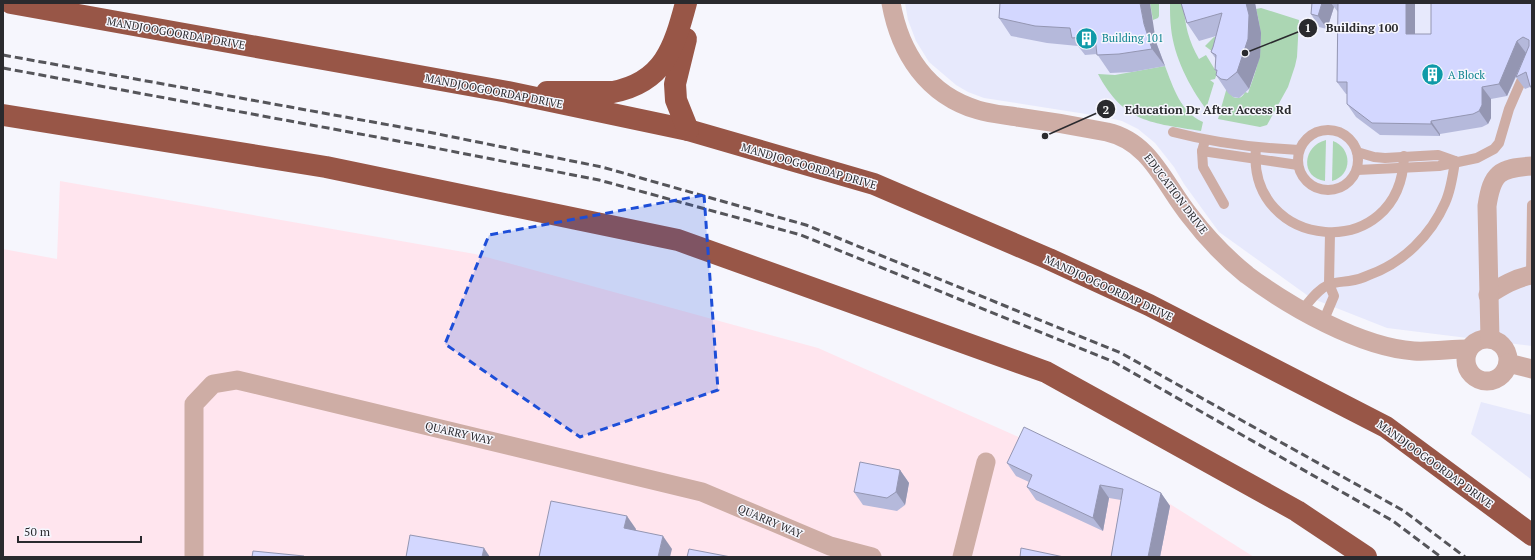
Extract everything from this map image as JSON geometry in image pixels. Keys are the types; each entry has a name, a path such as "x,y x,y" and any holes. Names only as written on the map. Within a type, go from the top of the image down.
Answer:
{"highway":[{"name":"MANDJOOGOORDAP DRIVE","path":"11,3 508,92 688,130 874,184 1049,259 1148,305 1386,427 1532,535"},
{"path":"508,92 613,92 640,83 661,66 669,54 686,3"},
{"path":"688,130 676,100 675,84 695,3"},
{"path":"3,115 326,167 678,240 1046,372 1297,511 1366,557"}],"street":[{"name":"EDUCATION DRIVE","path":"892,3 899,36 909,55 918,70 941,92 978,110 1101,130 1120,135 1134,143 1151,159 1190,216 1230,260 1247,274 1302,310 1322,322 1354,336 1396,348 1414,351 1468,349"},
{"path":"1490,339 1487,206 1490,189 1493,180 1502,171 1512,168 1532,166"},
{"path":"1488,295 1501,286 1517,279 1532,275"},
{"path":"1490,339 1502,345 1506,350 1508,363 1506,370 1496,380 1490,382 1476,379 1467,369 1466,355 1468,349 1478,340 1490,339"},
{"path":"1508,363 1532,369"},
{"name":"QUARRY WAY","path":"194,557 194,404 213,384 236,380 702,492 830,546 872,557"},
{"path":"962,557 986,462"}],"lane":[{"path":"1357,170 1439,166 1455,161 1477,158 1494,149 1499,143 1509,109 1532,56"},
{"path":"1320,130 1336,130 1349,136 1354,143 1358,160 1357,170 1347,184 1340,189 1325,191 1311,185 1304,178 1298,166 1299,150 1303,142 1309,136 1320,130"},
{"path":"1173,132 1256,153 1298,166"},
{"path":"1205,140 1202,151 1203,167 1224,204"},
{"path":"1202,151 1256,153 1299,150"},
{"path":"1357,152 1374,157 1385,158 1438,155 1455,161"},
{"path":"1256,153 1261,184 1267,198 1276,210 1288,220 1301,227 1315,232 1330,233 1342,232 1359,227 1384,210 1397,190 1403,167 1404,156"},
{"path":"1302,310 1320,290 1329,284 1350,281 1371,275 1390,266 1407,254 1422,239 1445,203 1452,182 1455,161"},
{"path":"1532,205 1532,275"},
{"path":"1322,322 1334,296 1329,284 1330,233"}],"highlighted area":[{"path":"704,195 718,390 580,437 445,344 489,235"}],"shaded area":[{"path":"905,3 1532,3 1532,346 1387,328 1311,298 1219,232 1184,184 1174,167 1155,143 1138,129 1122,121 1105,117 984,98 968,92 956,85 929,62 916,41 908,20"},
{"path":"60,181 475,254 818,348 1170,504 1254,557 3,557 3,249 57,259"},
{"path":"1481,402 1532,415 1532,480 1471,434"}],"green space":[{"path":"1150,3 1159,3 1159,16 1153,20"},
{"path":"1170,3 1184,3 1186,25 1195,53 1199,59 1206,55 1217,73 1215,79 1210,80 1214,83 1206,109 1188,81 1175,50 1170,22"},
{"path":"1261,8 1299,20 1297,57 1288,87 1267,125 1260,127 1218,119 1227,87 1235,98 1243,96 1245,92 1248,93 1256,71 1260,52 1261,42 1256,9"},
{"path":"1214,37 1226,40 1213,52 1205,46"},
{"path":"1165,66 1183,106 1195,118 1203,122 1201,131 1168,126 1141,118 1118,102 1098,74 1115,75"},
{"path":"1326,140 1325,181 1317,179 1311,174 1307,162 1312,149 1318,143"},
{"path":"1333,141 1344,149 1348,161 1347,168 1344,173 1339,178 1332,181"}],"building":[{"name":"Building 101","path":"1000,3 1140,3 1144,24 1152,49 1119,54 1097,55 1095,36 1072,38 1070,28 1035,26 999,18"},
{"path":"1181,3 1246,3 1249,15 1248,39 1237,72 1227,80 1221,79 1216,75 1216,55 1211,52 1222,13 1187,23"},
{"path":"1312,3 1322,3 1318,16 1311,14"},
{"name":"A Block","path":"1338,3 1406,3 1406,34 1431,34 1431,3 1532,3 1532,87 1530,86 1526,72 1516,77 1529,46 1529,40 1523,37 1517,41 1499,84 1482,87 1482,105 1479,111 1473,114 1431,121 1431,124 1372,123 1347,104 1347,82 1337,82"},
{"path":"1024,427 1161,493 1148,557 1111,557 1123,489 1100,485 1093,518 1027,487 1032,475 1007,463"},
{"path":"860,462 900,470 896,492 887,498 854,492"},
{"path":"551,501 627,516 624,528 663,536 658,557 539,557"},
{"path":"410,535 484,548 482,557 406,557"},
{"path":"1021,548 1064,557 1020,557"},
{"path":"689,549 731,557 687,557"},
{"path":"253,551 304,556 304,557 252,557"}],"railway":[{"path":"3,55 428,132 602,167 806,225 1121,353 1404,511 1465,557"},
{"path":"3,68 425,146 599,180 801,235 1114,362 1393,521 1441,557"}],"place":[{"name":"Building 101","path":"1087,38"},
{"name":"Building 100","path":"1245,53"},
{"name":"A Block","path":"1433,75"},
{"name":"Education Dr After Access Rd","path":"1045,136"}]}
